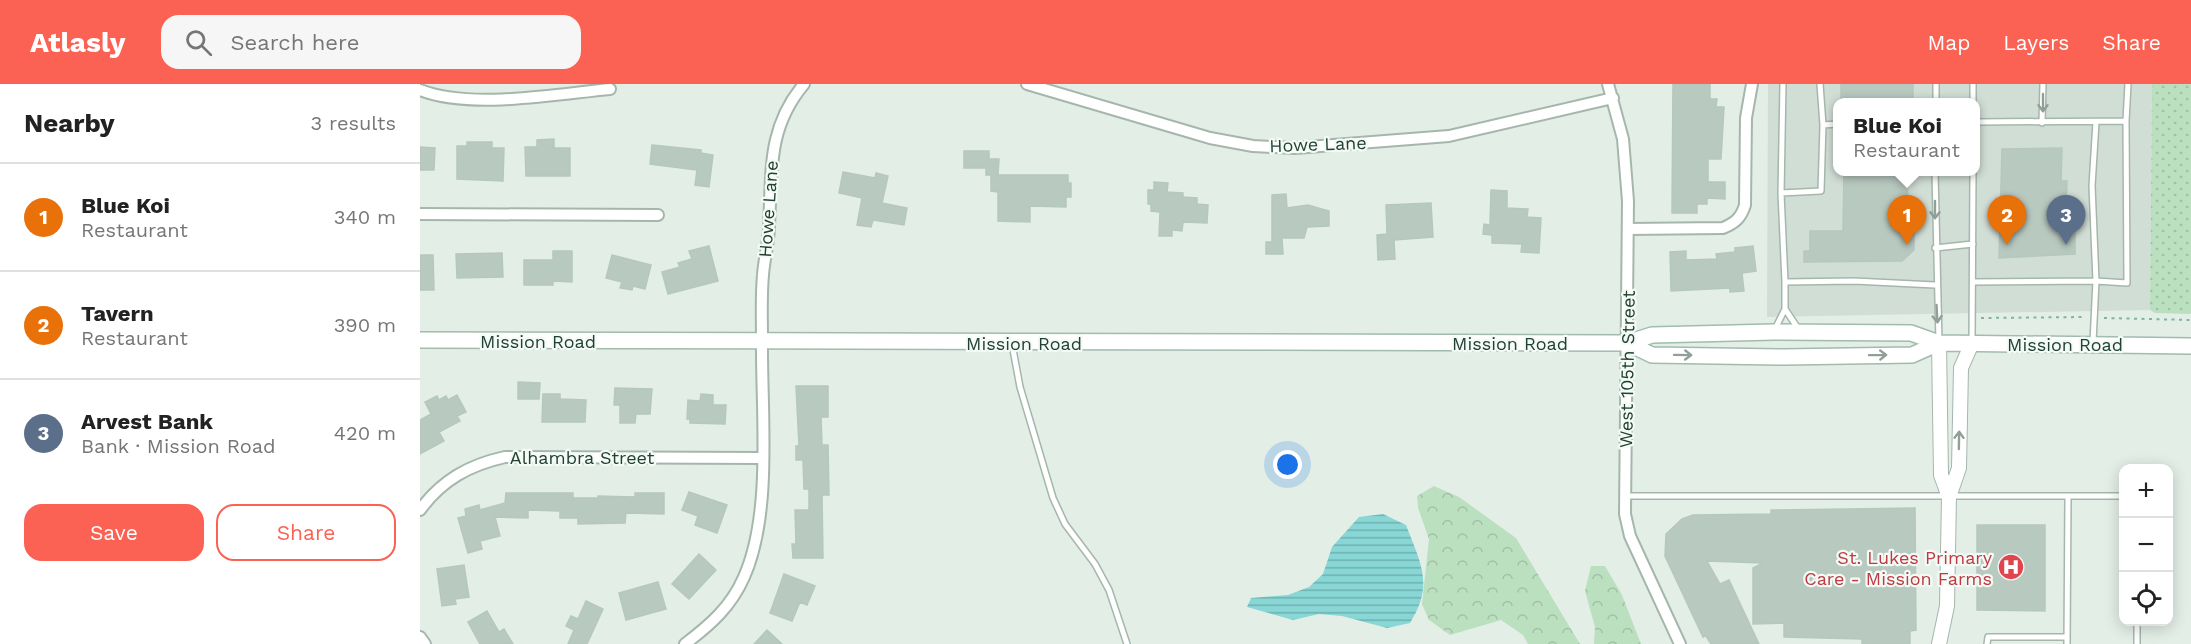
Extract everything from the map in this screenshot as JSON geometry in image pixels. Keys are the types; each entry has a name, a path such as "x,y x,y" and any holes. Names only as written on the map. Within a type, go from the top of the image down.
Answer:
{"main road":[{"name":"Mission Road","path":"420,340 1627,343 1652,335 1911,333 1939,343 2191,346"},
{"name":"Mission Road","path":"1627,343 1652,355 1784,357 1912,355 1939,343"}],"street":[{"name":"Howe Lane","path":"685,644 721,614 744,579 757,536 762,458 763,277 769,230 774,138 783,115 804,84"},
{"name":"Howe Lane","path":"1027,84 1210,138 1253,146 1295,148 1449,136 1613,98"},
{"name":"West 105th Street","path":"1608,84 1625,158 1628,229 1625,496 1630,537 1680,644"},
{"path":"1628,229 1723,228 1734,224 1742,216 1745,205 1746,118 1752,84"},
{"path":"420,90 431,94 502,100 610,88"},
{"path":"420,214 658,215"},
{"path":"1939,343 1941,475 1948,496 1947,606 1939,644"},
{"path":"1948,496 1959,468 1961,368 1972,343"},
{"name":"Alhambra Street","path":"420,510 445,482 456,474 485,461 505,457 762,458"},
{"path":"420,637 425,644"}],"lane":[{"path":"1774,333 1785,309 1781,193 1782,84"},
{"path":"1781,193 1821,191 1823,125 1820,84"},
{"path":"2042,123 2043,84"},
{"path":"1973,282 2127,283 2126,121 2128,84"},
{"path":"1980,122 2126,121"},
{"path":"2092,344 2096,281 2092,186 2096,122"},
{"path":"1823,125 1833,124"},
{"path":"1935,176 1935,285 1939,343"},
{"path":"1972,343 1973,176"},
{"path":"1935,248 1973,244"},
{"path":"1785,282 1854,281 1935,285"},
{"path":"1785,309 1801,333"},
{"path":"1011,342 1020,387 1053,498 1065,524 1095,564 1109,590 1127,644"},
{"path":"1625,496 2119,496"},
{"path":"1987,644 1988,637 2067,641 2068,496"},
{"path":"2138,626 2138,644"}],"shaded area":[{"path":"1768,84 2152,84 2150,310 1767,317"}],"green space":[{"path":"2152,84 2191,84 2191,314 2155,313 2150,310"},
{"path":"1434,486 1459,497 1516,538 1580,644 1528,644 1523,635 1501,620 1450,635 1429,620 1422,604 1429,539 1418,508 1417,496"},
{"path":"1591,566 1605,566 1622,595 1641,644 1594,644 1595,627 1585,591"}],"water":[{"path":"1383,514 1406,525 1423,574 1422,597 1410,623 1387,628 1342,616 1319,614 1293,620 1247,607 1251,598 1288,595 1309,587 1323,574 1332,547 1359,517"}],"building":[{"path":"1673,84 1710,84 1710,99 1717,99 1716,107 1724,107 1721,159 1708,159 1708,182 1725,182 1725,199 1707,198 1707,204 1697,204 1697,213 1672,213"},
{"path":"1841,84 1913,84 1913,98 1841,98"},
{"path":"554,139 554,148 570,148 570,176 526,176 525,147 537,147 537,140"},
{"path":"467,142 492,142 492,148 504,148 503,181 457,179 457,146 467,146"},
{"path":"652,145 701,150 701,153 713,155 709,187 695,185 697,170 650,164"},
{"path":"420,147 435,148 434,170 420,170"},
{"path":"2062,148 2061,181 2067,181 2065,228 2075,228 2075,254 1999,258 2002,149"},
{"path":"964,151 989,151 989,159 999,159 998,175 1068,175 1068,183 1071,183 1071,197 1066,197 1066,207 1030,206 1030,222 998,221 998,192 991,191 991,175 986,175 986,168 964,168"},
{"path":"843,172 875,178 876,173 888,176 882,203 907,208 904,225 873,220 871,227 857,225 862,198 839,193"},
{"path":"1844,176 1908,176 1907,223 1914,222 1914,250 1902,261 1804,262 1804,251 1810,251 1810,231 1843,231"},
{"path":"1154,182 1168,183 1167,192 1183,193 1183,197 1197,198 1197,204 1208,205 1207,223 1183,222 1182,231 1172,230 1172,236 1159,236 1160,212 1151,211 1151,204 1148,204 1148,190 1154,190"},
{"path":"1491,190 1507,191 1507,208 1528,209 1527,217 1541,218 1539,253 1521,252 1522,244 1492,243 1492,235 1483,234 1484,224 1490,225"},
{"path":"1286,194 1287,208 1308,205 1329,211 1329,226 1307,227 1304,238 1282,238 1283,254 1266,254 1266,242 1272,242 1272,195"},
{"path":"1431,203 1433,237 1394,240 1395,259 1378,260 1377,235 1387,234 1386,205"},
{"path":"709,246 718,281 668,294 662,272 680,267 678,263 692,259 689,251"},
{"path":"1753,246 1756,271 1742,273 1744,291 1730,292 1730,288 1671,291 1670,252 1686,251 1686,260 1717,259 1716,254 1735,252 1735,248"},
{"path":"553,251 572,251 572,282 553,281 553,285 524,285 524,260 553,260"},
{"path":"502,253 503,277 457,278 456,254"},
{"path":"420,255 433,255 434,290 420,290"},
{"path":"612,255 651,265 645,289 633,286 632,290 620,288 622,282 606,278"},
{"path":"518,382 540,383 539,399 518,399"},
{"path":"796,386 828,386 828,417 821,417 822,445 828,445 829,495 822,495 823,558 793,558 792,544 796,544 795,510 809,510 809,489 804,489 803,460 796,460 796,446 799,446"},
{"path":"615,388 652,389 650,414 636,414 635,423 620,423 620,405 614,405"},
{"path":"543,394 560,394 560,399 586,400 585,422 542,422"},
{"path":"701,394 713,395 713,405 726,405 725,424 690,423 690,419 687,419 688,400 700,401"},
{"path":"457,395 466,412 457,416 460,421 439,432 444,441 420,454 420,420 431,414 425,402 437,396 439,400 446,396 448,400"},
{"path":"689,492 727,505 717,533 695,525 698,516 682,510"},
{"path":"506,493 573,493 573,498 598,498 598,496 635,497 635,493 664,493 664,514 626,513 625,523 578,524 578,518 560,518 560,511 528,510 528,518 495,517 500,536 480,541 482,549 468,553 458,518 466,516 465,509 479,505 480,510 505,503"},
{"path":"1915,508 1916,630 1910,631 1910,644 1862,644 1862,639 1784,637 1784,623 1753,624 1753,568 1763,563 1707,561 1720,584 1729,580 1759,644 1711,644 1706,636 1703,637 1665,556 1666,534 1682,519 1693,515 1771,514 1771,510"},
{"name":"St. Lukes Primary Care - Mission Farms","path":"1977,525 2045,525 2045,611 1977,610"},
{"path":"699,554 716,570 689,599 672,584"},
{"path":"464,565 469,597 455,599 456,604 442,606 437,569"},
{"path":"784,574 815,586 807,605 800,602 792,621 770,613"},
{"path":"658,582 666,609 626,620 619,593"},
{"path":"586,601 603,609 587,644 568,644 574,630 566,626 571,616 578,619"},
{"path":"487,611 499,632 504,629 513,644 480,644 468,622"},
{"path":"767,630 782,644 754,644"}],"place":[{"name":"Blue Koi","path":"1907,245"},
{"name":"Tavern","path":"2007,245"},
{"name":"Arvest Bank","path":"2066,245"},
{"name":"St. Lukes Primary Care - Mission Farms","path":"2011,567"}]}
